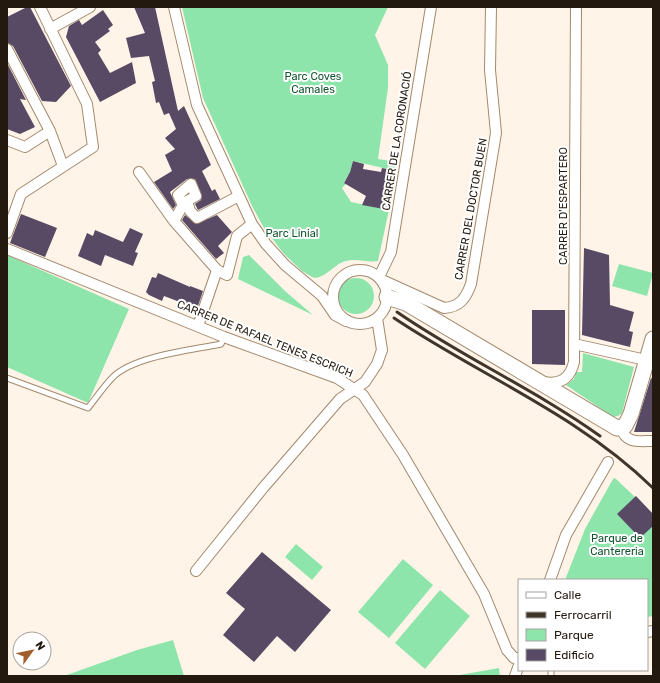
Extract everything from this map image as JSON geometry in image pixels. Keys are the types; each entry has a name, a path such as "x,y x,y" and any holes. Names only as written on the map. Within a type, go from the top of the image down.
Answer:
{"street":[{"path":"7,233 21,194 92,147 87,104 40,7"},
{"path":"50,29 90,7"},
{"path":"174,7 194,94 205,123 252,224 266,244 284,265 322,296 335,315 346,321 355,324 365,324 377,318 386,306 387,297 380,278 365,270 357,270 345,274 336,283 332,300 337,312 346,321"},
{"name":"CARRER DE LA CORONACIÓ","path":"380,278 391,252 431,7"},
{"name":"CARRER DEL DOCTOR BUEN","path":"380,278 444,308 452,308 462,302 467,296 496,133 490,70 491,7"},
{"name":"CARRER D'ESPARTERO","path":"542,382 557,383 569,375 574,362 576,7"},
{"path":"7,49 50,131 64,166"},
{"path":"7,140 24,147 50,131"},
{"path":"139,172 155,197 174,221 217,270 227,274 237,236 252,224"},
{"path":"174,221 183,205 178,195 191,184 196,196 188,201 190,211 197,218 239,196"},
{"name":"CARRER DE RAFAEL TENES ESCRICH","path":"7,249 224,337 337,378 355,388 335,405 263,488 196,571"},
{"path":"198,326 217,270"},
{"path":"387,297 406,303 458,335 542,382 611,425 621,428 626,438 631,441 653,441"},
{"path":"377,318 382,350 377,364 365,382 355,388 363,395 403,455 484,594 507,650 514,658 518,658"},
{"path":"365,324 381,340"},
{"path":"621,428 627,423 631,414 653,339"},
{"path":"574,344 646,360"},
{"path":"550,579 566,535 608,462"}],"lane":[{"path":"7,378 88,408 113,376 128,367 157,357 221,344 224,337"}],"green space":[{"name":"Parc Coves Camales","path":"182,7 388,7 375,35 388,65 388,88 378,159 397,162 396,171 353,161 350,172 344,182 346,184 342,188 351,202 389,210 378,261 356,260 343,262 322,276 314,278 302,271 284,254 264,228 253,208 203,98"},
{"path":"7,255 129,309 88,403 7,367"},
{"path":"249,255 285,291 313,315 238,279 243,257"},
{"path":"619,264 653,273 647,296 612,286"},
{"path":"360,278 369,283 373,289 373,303 369,309 360,314 352,314 343,309 339,303 338,292 343,283 349,279"},
{"path":"583,353 634,367 622,413 618,416 613,417 566,385 574,379 576,372 582,372"},
{"name":"Parque de Cantereria","path":"615,478 653,514 653,616 648,617 648,579 565,579 585,529 613,479"},
{"path":"296,544 323,567 312,580 285,557"},
{"path":"403,559 433,585 389,638 358,612"},
{"path":"440,590 470,616 425,669 395,643"},
{"path":"173,640 184,676 64,676 137,650"},
{"path":"499,668 500,676 454,676"}],"building":[{"path":"30,7 71,86 56,102 42,101 13,46 7,43 7,17"},
{"path":"134,7 155,7 178,111 184,106 211,165 202,171 212,191 215,189 220,199 198,210 195,204 201,200 202,196 195,179 187,179 170,192 176,205 173,209 154,182 172,171 165,155 175,149 165,138 176,129 169,113 164,115 159,102 156,103 152,82 155,81 149,56 131,58 126,38 145,33"},
{"path":"103,10 113,25 108,29 110,31 95,42 101,50 98,53 110,73 132,62 136,83 100,102 66,37 69,26 79,20 82,25"},
{"path":"7,63 26,100 20,99 35,127 20,134 7,129"},
{"path":"353,161 364,164 363,169 381,172 382,168 396,171 389,210 362,205 366,196 344,183 350,172"},
{"path":"21,214 57,228 45,257 10,243"},
{"path":"185,215 196,224 217,215 232,232 218,246 224,253 216,259 182,220"},
{"path":"130,228 143,234 135,252 138,253 133,266 105,255 101,266 78,256 87,233 93,236 95,230 123,242"},
{"path":"584,248 609,255 610,305 634,312 629,331 633,332 630,347 582,335"},
{"path":"158,273 203,291 196,312 184,307 185,304 164,296 162,301 146,292 152,277 156,278"},
{"path":"532,310 565,310 565,365 532,364"},
{"path":"651,378 653,379 653,432 634,432"},
{"path":"636,496 653,514 653,526 640,538 617,514"},
{"path":"262,552 331,610 295,652 277,636 254,662 223,635 245,609 226,593"}],"railway":[{"path":"397,312 447,344 576,419 600,436"},
{"path":"394,318 426,339 561,417 624,462 653,488"}],"park label":[{"name":"Parc Linial","path":"292,233"}]}
